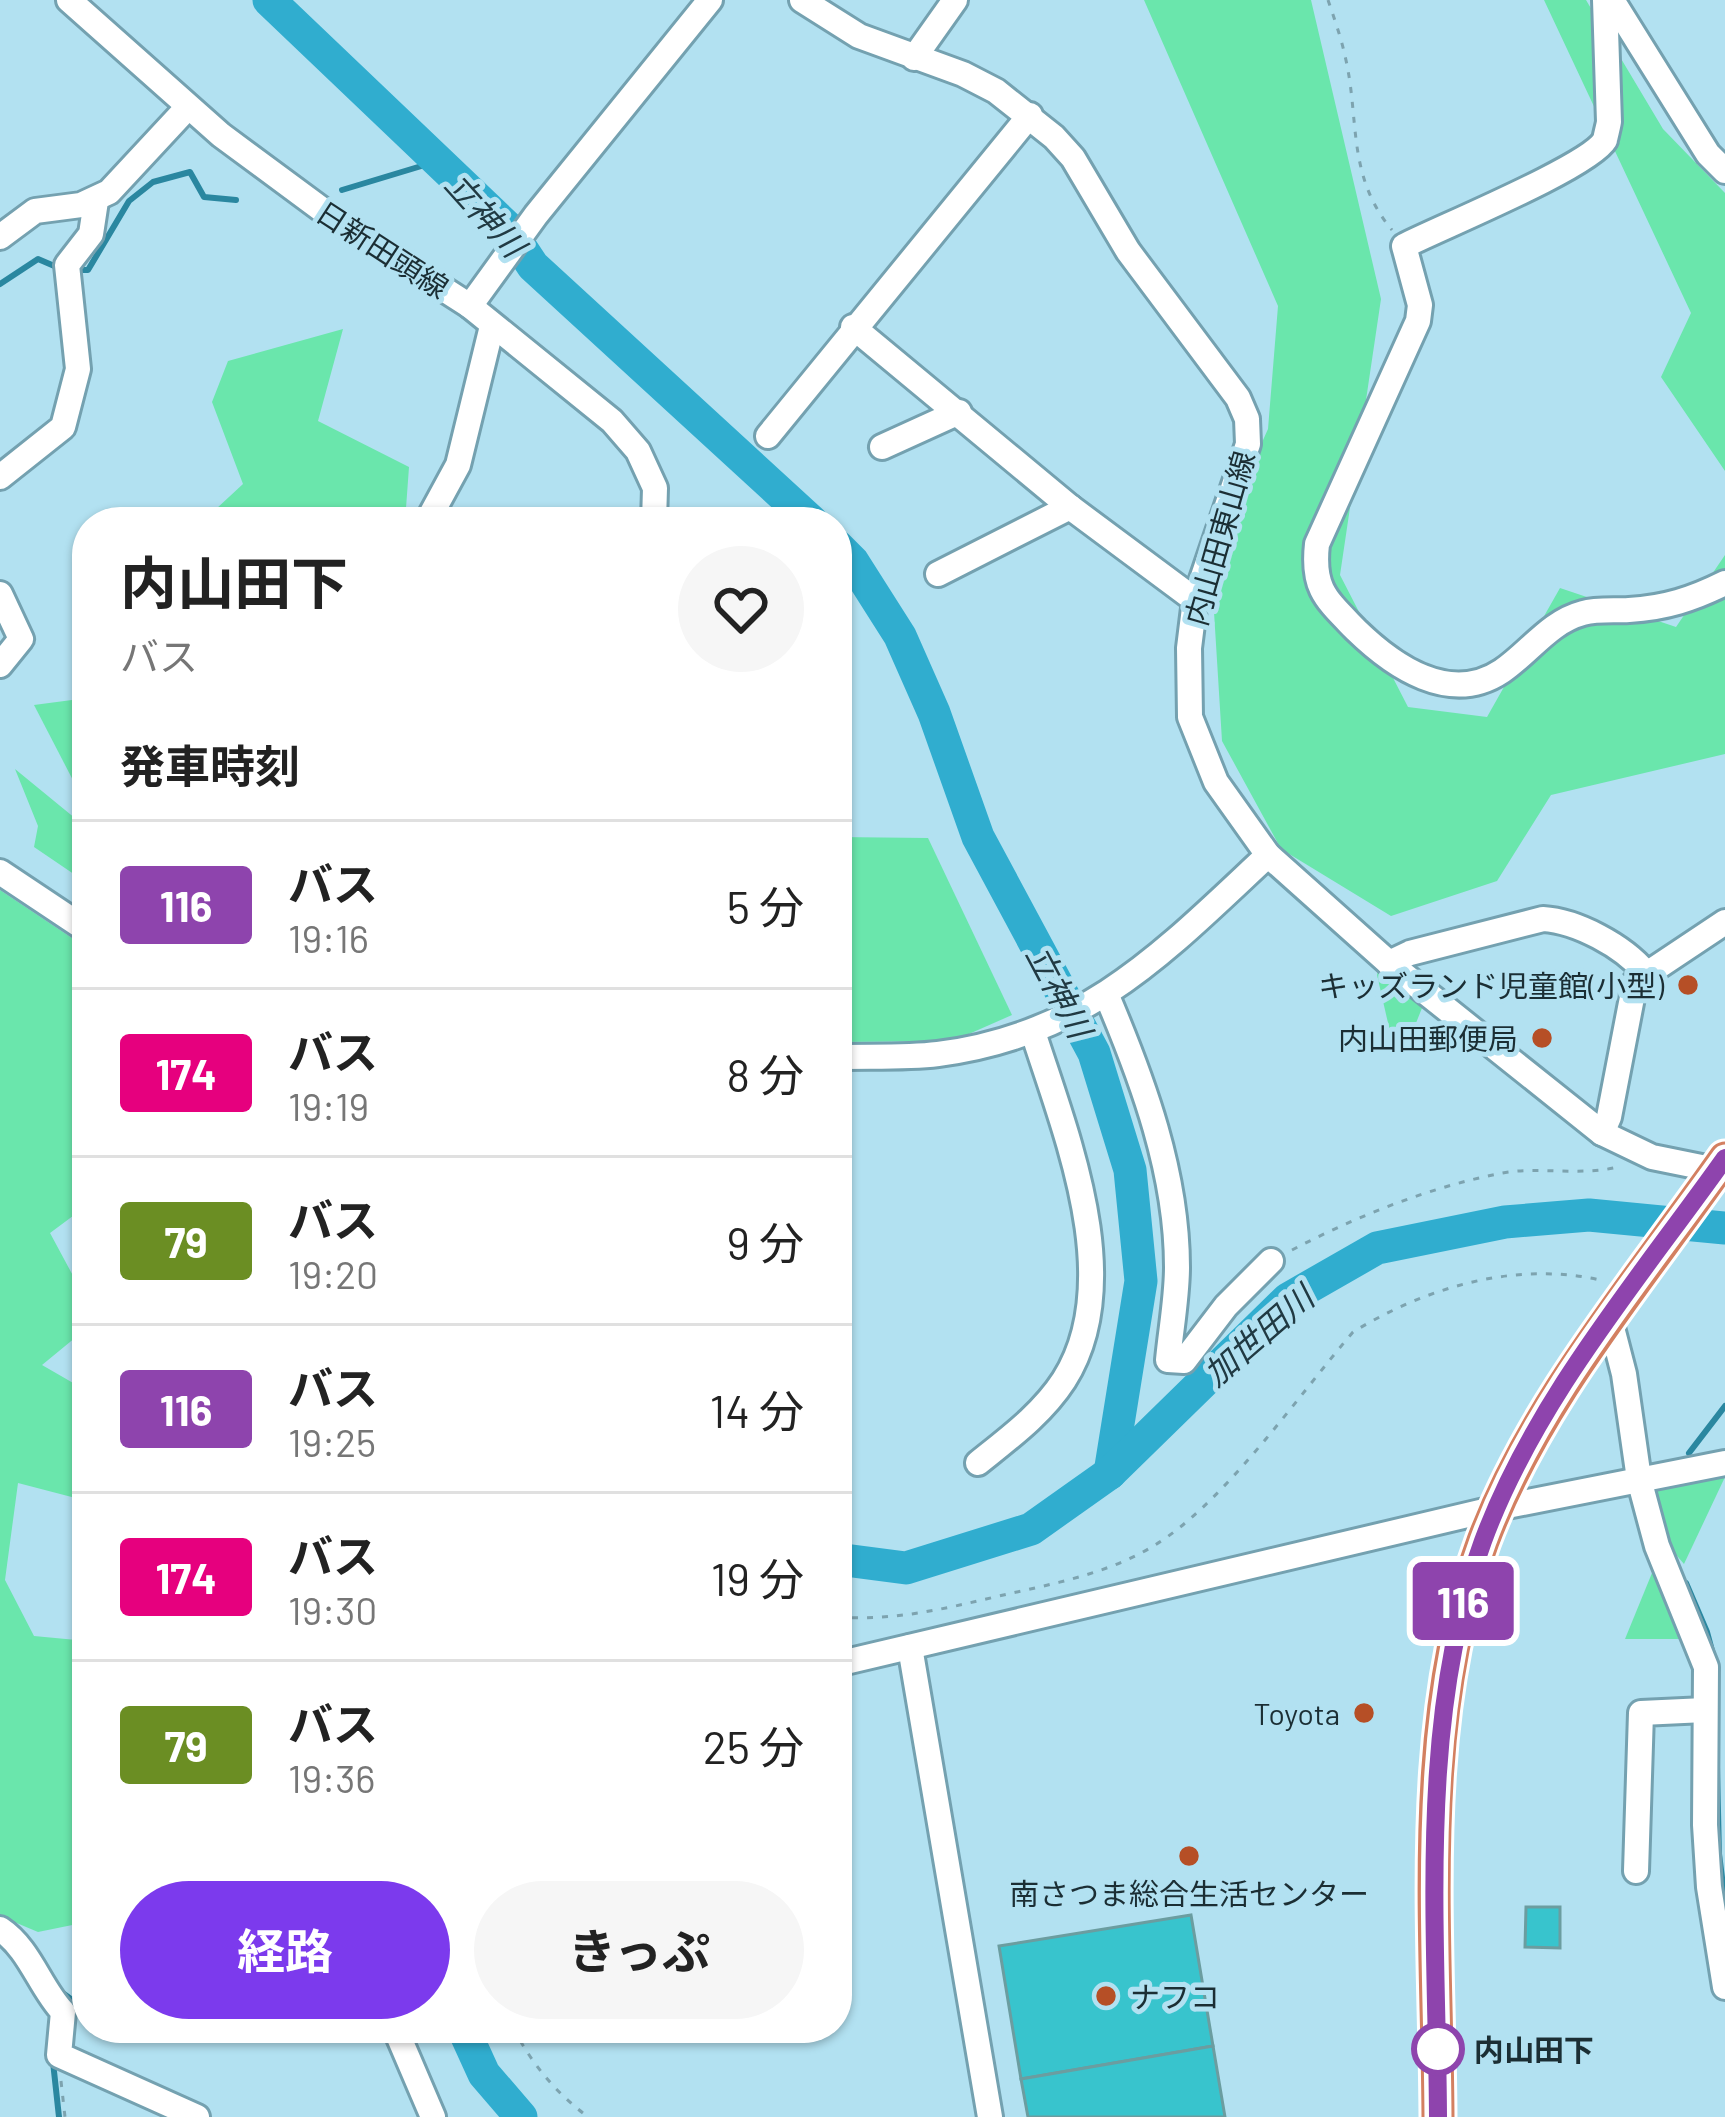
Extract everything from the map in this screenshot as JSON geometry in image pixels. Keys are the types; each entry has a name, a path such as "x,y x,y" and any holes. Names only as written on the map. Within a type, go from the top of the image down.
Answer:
{"highway":[{"path":"1438,2117 1437,1806 1443,1706 1461,1610 1497,1508 1542,1421 1715,1172"}],"street":[{"name":"日新田頭線","path":"70,0 188,107 336,220 476,296 492,326 612,421 638,451 655,488 654,507"},
{"path":"476,296 710,0"},
{"name":"内山田東山線","path":"802,0 827,19 963,74 1030,115 1073,158 1128,251 1238,398 1247,419 1248,444 1195,600 1188,684 1195,733 1216,782 1268,855 1389,963 1602,1133 1652,1157 1715,1172"},
{"path":"914,58 955,0"},
{"path":"1608,0 1609,122 1605,140 1593,152 1520,191 1404,245 1420,305 1418,321 1317,544 1315,563 1323,596 1378,651 1424,679 1446,683 1481,682 1503,670 1554,626 1584,612 1667,607 1725,583"},
{"path":"1608,0 1708,154 1725,171"},
{"path":"0,237 35,211 96,200 109,192 188,107"},
{"path":"767,436 1030,115"},
{"path":"0,477 63,427 78,369 67,265 91,234 96,200"},
{"path":"435,507 458,465 492,326"},
{"path":"853,327 1070,507 1195,600"},
{"path":"881,447 959,412"},
{"path":"938,574 1070,507"},
{"path":"0,593 21,639 0,665"},
{"path":"852,1057 938,1054 1041,1028 1103,999 1153,963 1268,855"},
{"path":"0,872 72,920"},
{"path":"1389,963 1410,953 1543,919 1560,920 1630,955 1645,972"},
{"path":"1602,1133 1609,1118 1635,982 1725,922"},
{"path":"1103,999 1135,1062 1157,1136 1173,1218 1177,1268 1168,1360 1184,1361 1226,1306 1271,1261"},
{"path":"978,1463 1036,1415 1066,1377 1086,1314 1089,1236 1041,1028"},
{"path":"1610,1320 1624,1373 1639,1479 1657,1546 1703,1654 1709,1887 1725,1987"},
{"path":"852,1661 1497,1508 1725,1463"},
{"path":"910,1647 990,2117"},
{"path":"1636,1871 1641,1714 1705,1710"},
{"path":"0,1930 19,1943 48,1996 63,2012 59,2055 197,2117"},
{"path":"63,2012 72,2008"},
{"path":"401,2043 433,2117"}],"path":[{"path":"1328,0 1346,58 1354,146 1377,212 1404,245"},
{"path":"1271,1261 1395,1204 1505,1172 1596,1173 1652,1157"},
{"path":"852,1617 906,1618 1075,1579 1124,1562 1157,1544 1217,1493 1354,1332 1422,1296 1526,1273 1573,1274 1634,1285"},
{"path":"521,2043 558,2094 588,2117"},
{"path":"59,2055 64,2117"}],"green space":[{"path":"1144,0 1311,0 1381,299 1340,575 1408,707 1487,717 1560,588 1676,627 1725,555 1725,754 1551,795 1497,881 1391,916 1281,849 1222,741 1214,612 1242,487 1268,429 1278,306"},
{"path":"1544,0 1586,0 1663,129 1725,193 1725,471 1661,377 1691,313"},
{"path":"343,329 318,421 409,467 406,507 218,507 243,484 212,402 228,361"},
{"path":"72,700 72,778 34,705"},
{"path":"15,769 72,816 72,873 34,847 38,826"},
{"path":"852,837 928,838 1012,1015 953,1041 852,1042"},
{"path":"0,890 72,938 72,1217 50,1233 72,1274 72,1340 42,1365 72,1382 72,1497 18,1483 5,1580 34,1636 72,1640 72,1925 38,1932 0,1916"},
{"path":"1379,967 1424,1003 1412,1033 1391,1036"},
{"path":"1725,1472 1684,1564 1666,1543 1650,1490"},
{"path":"1652,1573 1662,1573 1686,1639 1625,1639"}],"building":[{"path":"1526,1907 1560,1907 1560,1948 1525,1947"},
{"name":"ナフコ","path":"1191,1915 1213,2046 1021,2079 999,1946"},
{"path":"1213,2046 1225,2117 1028,2117 1021,2079"}],"waterway":[{"name":"立神川","path":"269,0 507,227 533,266 796,507"},
{"path":"342,190 438,161"},
{"path":"83,270 88,270 129,201 153,182 190,172 204,197 236,200"},
{"path":"0,284 38,259 59,268"},
{"name":"立神川","path":"852,561 900,636 934,713 978,837 1094,1053 1130,1170 1141,1281 1110,1473"},
{"name":"加世田川","path":"852,1561 906,1568 1031,1529 1110,1473 1288,1299 1377,1248 1505,1222 1589,1215 1725,1228"},
{"path":"1689,1453 1725,1406"},
{"path":"1686,1583 1714,1658"},
{"path":"1717,1767 1725,1901"},
{"path":"60,1991 72,2000"},
{"name":"加世田川","path":"470,2043 484,2074 521,2117"},
{"path":"53,2062 59,2117"}],"bus line":[{"name":"116","path":"1438,2117 1439,1759 1450,1658 1461,1610 1484,1538 1542,1421 1725,1158"}],"place":[{"name":"キッズランド児童館(小型)","path":"1688,985"},
{"name":"内山田郵便局","path":"1542,1038"},
{"name":"Toyota","path":"1364,1713"},
{"name":"南さつま総合生活センター","path":"1189,1856"},
{"name":"ナフコ","path":"1106,1996"},
{"name":"内山田下","path":"1438,2049"}]}
